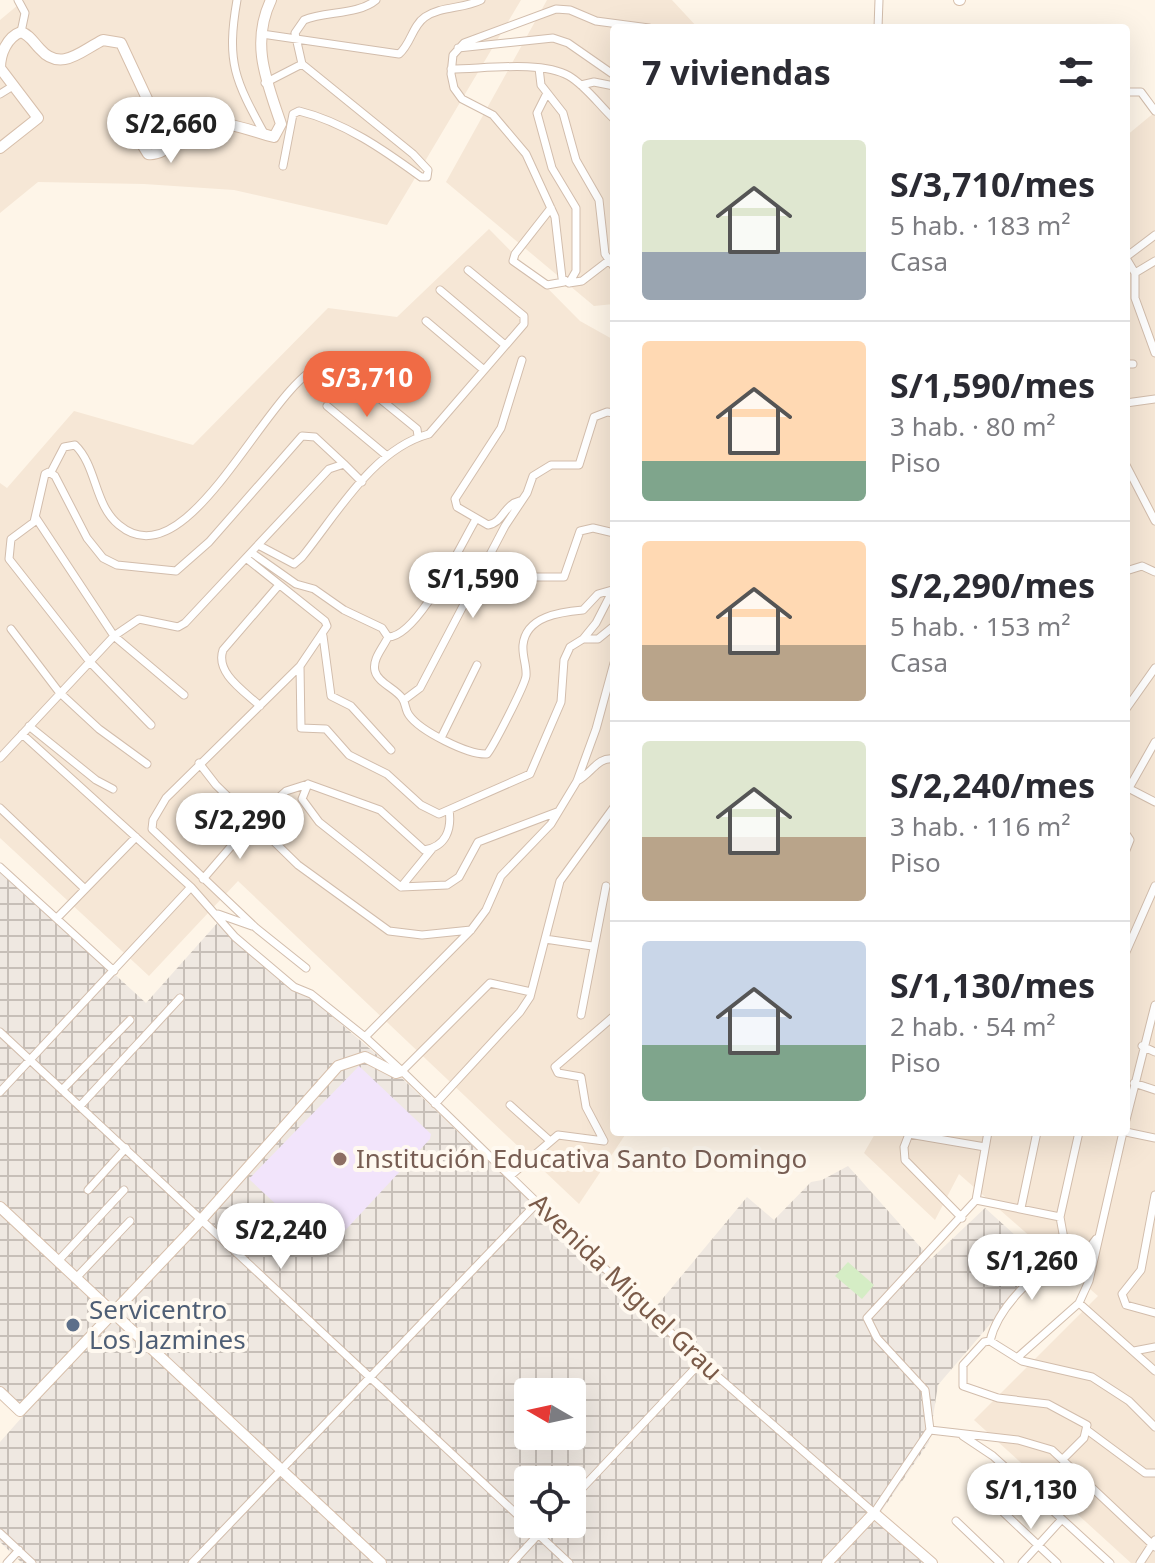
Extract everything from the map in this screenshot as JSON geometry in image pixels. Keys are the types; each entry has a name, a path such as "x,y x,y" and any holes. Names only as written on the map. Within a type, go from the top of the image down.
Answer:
{"street":[{"path":"18,0 25,13 21,32"},
{"path":"237,0 230,39 231,60 242,91 265,135"},
{"path":"21,32 29,36 44,54 62,60 85,53 103,40 121,43 149,103 140,141 148,154 158,154 192,129 208,124 274,137 281,128 265,83 262,34 271,0"},
{"path":"283,166 297,111 330,119 366,143 400,159 421,177 428,174 393,136 370,122 302,64 294,39 304,20 340,10 360,9 376,0"},
{"path":"262,34 399,54 427,16 481,0"},
{"path":"878,24 879,0"},
{"path":"566,282 556,221 524,151 493,115 462,99 453,83 451,69 458,48 505,25 556,9 619,24"},
{"path":"0,148 38,118 2,72 0,63 13,36 21,32"},
{"path":"458,48 553,38 568,43 610,72"},
{"path":"265,83 302,64"},
{"path":"451,69 539,68 568,75 610,115"},
{"path":"539,68 541,85 563,113 576,160 599,200 610,259"},
{"path":"581,85 594,82 610,85"},
{"path":"0,94 13,86"},
{"path":"1130,92 1141,92 1155,111"},
{"path":"547,93 537,113 552,168 576,208 576,271 566,282"},
{"path":"551,208 515,254 513,261 547,285 582,281 610,265"},
{"path":"1130,255 1155,235"},
{"path":"1135,273 1155,261"},
{"path":"1130,265 1135,273 1135,298 1155,353"},
{"path":"260,546 294,564 362,482 387,456 418,436 429,434 524,324 524,316 468,270"},
{"path":"440,290 505,345"},
{"path":"426,321 484,370"},
{"path":"522,360 501,428 455,496 457,507 476,519 493,524 506,507 522,501"},
{"path":"151,725 90,662 9,559 11,539 29,528 36,518 45,474 51,472 64,447 75,445 113,519 130,532 155,534 185,520 282,401 311,372 324,364 379,398 417,429 418,436"},
{"path":"1130,402 1155,399"},
{"path":"327,406 387,456"},
{"path":"404,700 420,688 498,538 538,470 551,465 581,464 594,417 610,412"},
{"path":"51,472 87,538 103,558 117,565 172,572 183,569 302,436 315,437 340,465 362,482"},
{"path":"0,758 114,636 139,619 178,627 185,623 340,465"},
{"path":"1130,473 1155,521"},
{"path":"1147,508 1155,499"},
{"path":"36,518 114,636 184,695"},
{"path":"476,519 439,586 402,633 388,637 376,657 374,669 378,678 404,700 411,718 460,749 487,754 497,742 507,712 523,687 527,673 523,644 527,634 541,620 562,610 583,610 598,594 610,590"},
{"path":"536,577 564,577 580,531 593,528 610,532"},
{"path":"249,556 382,628 388,637"},
{"path":"249,556 279,585 325,621 323,636 329,693 351,706 391,750"},
{"path":"1130,570 1142,566 1155,572"},
{"path":"260,706 220,665 220,658 223,650 279,585"},
{"path":"300,666 301,728 326,729 349,755 387,774 432,813 449,810 530,774 561,702 564,660 570,647 583,639 596,623 610,595"},
{"path":"11,629 59,692 99,729 147,764"},
{"path":"583,639 598,639 610,629"},
{"path":"306,968 256,928 152,829 153,820 166,798 300,666 323,636"},
{"path":"441,738 477,665"},
{"path":"1130,703 1155,668"},
{"path":"365,1037 471,930 486,910 501,876 551,824 577,781 610,691"},
{"path":"29,726 78,762 96,780 113,789"},
{"name":"Avenida Miguel Grau","path":"22,734 191,887 235,937 294,987 311,994 365,1037 701,1362 932,1563"},
{"path":"1130,785 1155,742"},
{"path":"577,781 596,764 610,758"},
{"path":"199,763 252,822 298,865 389,931 422,935 471,930"},
{"path":"203,879 252,822 286,791 308,784 380,810 419,849 432,849"},
{"path":"308,784 302,799 319,822 401,887 447,885 459,877 478,842 559,811"},
{"path":"1130,789 1155,802"},
{"path":"0,808 85,889"},
{"path":"401,887 432,849 444,840 451,824 449,810"},
{"path":"435,1104 520,1012 531,992 560,881 610,812"},
{"path":"57,918 136,837"},
{"path":"0,867 114,971"},
{"path":"581,1015 606,886"},
{"path":"1130,943 1155,886"},
{"path":"0,1092 191,887"},
{"path":"216,913 256,928"},
{"path":"545,939 592,946"},
{"path":"0,1392 20,1411 111,1311 202,1219 338,1066 365,1057 396,1073 402,1071 490,983 531,992"},
{"path":"80,1106 180,998"},
{"path":"1130,1102 1155,1005"},
{"path":"510,1176 549,1140 568,1135 604,1141 586,1107 581,1077 558,1073 555,1067 610,1019"},
{"path":"62,1090 130,1020"},
{"path":"0,1032 514,1511"},
{"path":"1142,1046 1155,1052"},
{"path":"1134,1083 1155,1090"},
{"path":"510,1105 549,1140"},
{"path":"1130,1133 1155,1138"},
{"path":"908,1136 904,1147 905,1160 962,1218"},
{"path":"937,1136 985,1147"},
{"path":"827,1563 874,1513 930,1430 925,1390 877,1338 867,1318 976,1200 987,1136"},
{"path":"1021,1208 1036,1136"},
{"path":"1078,1136 1060,1217 1064,1239 1060,1268 1075,1267 1100,1232"},
{"path":"1017,1358 1079,1303 1089,1281 1124,1136"},
{"path":"88,1190 126,1148"},
{"path":"58,1261 124,1190"},
{"path":"1155,1195 1141,1270 1122,1294 1126,1305 1155,1313"},
{"path":"976,1200 1060,1217"},
{"path":"192,1563 538,1202"},
{"path":"0,1207 381,1563"},
{"path":"76,1278 130,1221"},
{"path":"990,1341 994,1322 1060,1255"},
{"path":"1079,1303 1155,1371"},
{"path":"1064,1458 1078,1446 1087,1425 1048,1404 998,1398 963,1386 963,1365 984,1342 990,1341 1017,1358 1092,1377 1129,1401 1155,1427"},
{"path":"1134,1351 1155,1347"},
{"path":"586,1484 701,1362"},
{"path":"930,1430 1018,1440 1052,1450 1154,1544 1140,1563"},
{"path":"1087,1430 1145,1473 1155,1473"},
{"path":"960,1434 993,1456 1110,1563"},
{"path":"984,1494 1057,1563"},
{"path":"1022,1563 1062,1519"},
{"path":"956,1521 1000,1563"},
{"path":"0,1533 32,1563"},
{"path":"512,1563 534,1538"},
{"path":"542,1538 569,1563"},
{"path":"7,1563 19,1550"}],"shaded area":[{"path":"24,0 521,0 387,225 234,190 144,184 38,182 0,213 0,20"},
{"path":"547,0 672,0 694,24 610,24 610,304 594,306 446,182"},
{"path":"1155,112 1155,1563 1131,1563 974,1420 1098,1296 959,1174 935,1220 864,1153 874,1136 1130,1136 1130,133"},
{"path":"489,229 580,321 610,338 610,1136 624,1136 579,1204 238,881 149,976 0,838 0,483 7,488 74,411 193,445 328,308 397,317"},
{"path":"0,869 146,1003 220,920 383,1060 649,1315 747,1197 774,1220 811,1182 822,1180 848,1166 931,1259 985,1208 1044,1261 938,1385 929,1442 876,1519 923,1563 22,1563 0,1542 0,1442 23,1416 0,1395"},
{"name":"Institución Educativa Santo Domingo","path":"359,1066 431,1134 430,1139 326,1251 249,1179"}],"green space":[{"path":"848,1262 874,1285 862,1299 835,1276"}],"place":[{"name":"Institución Educativa Santo Domingo","path":"340,1159"},
{"name":"Servicentro Los Jazmines","path":"73,1325"}]}
